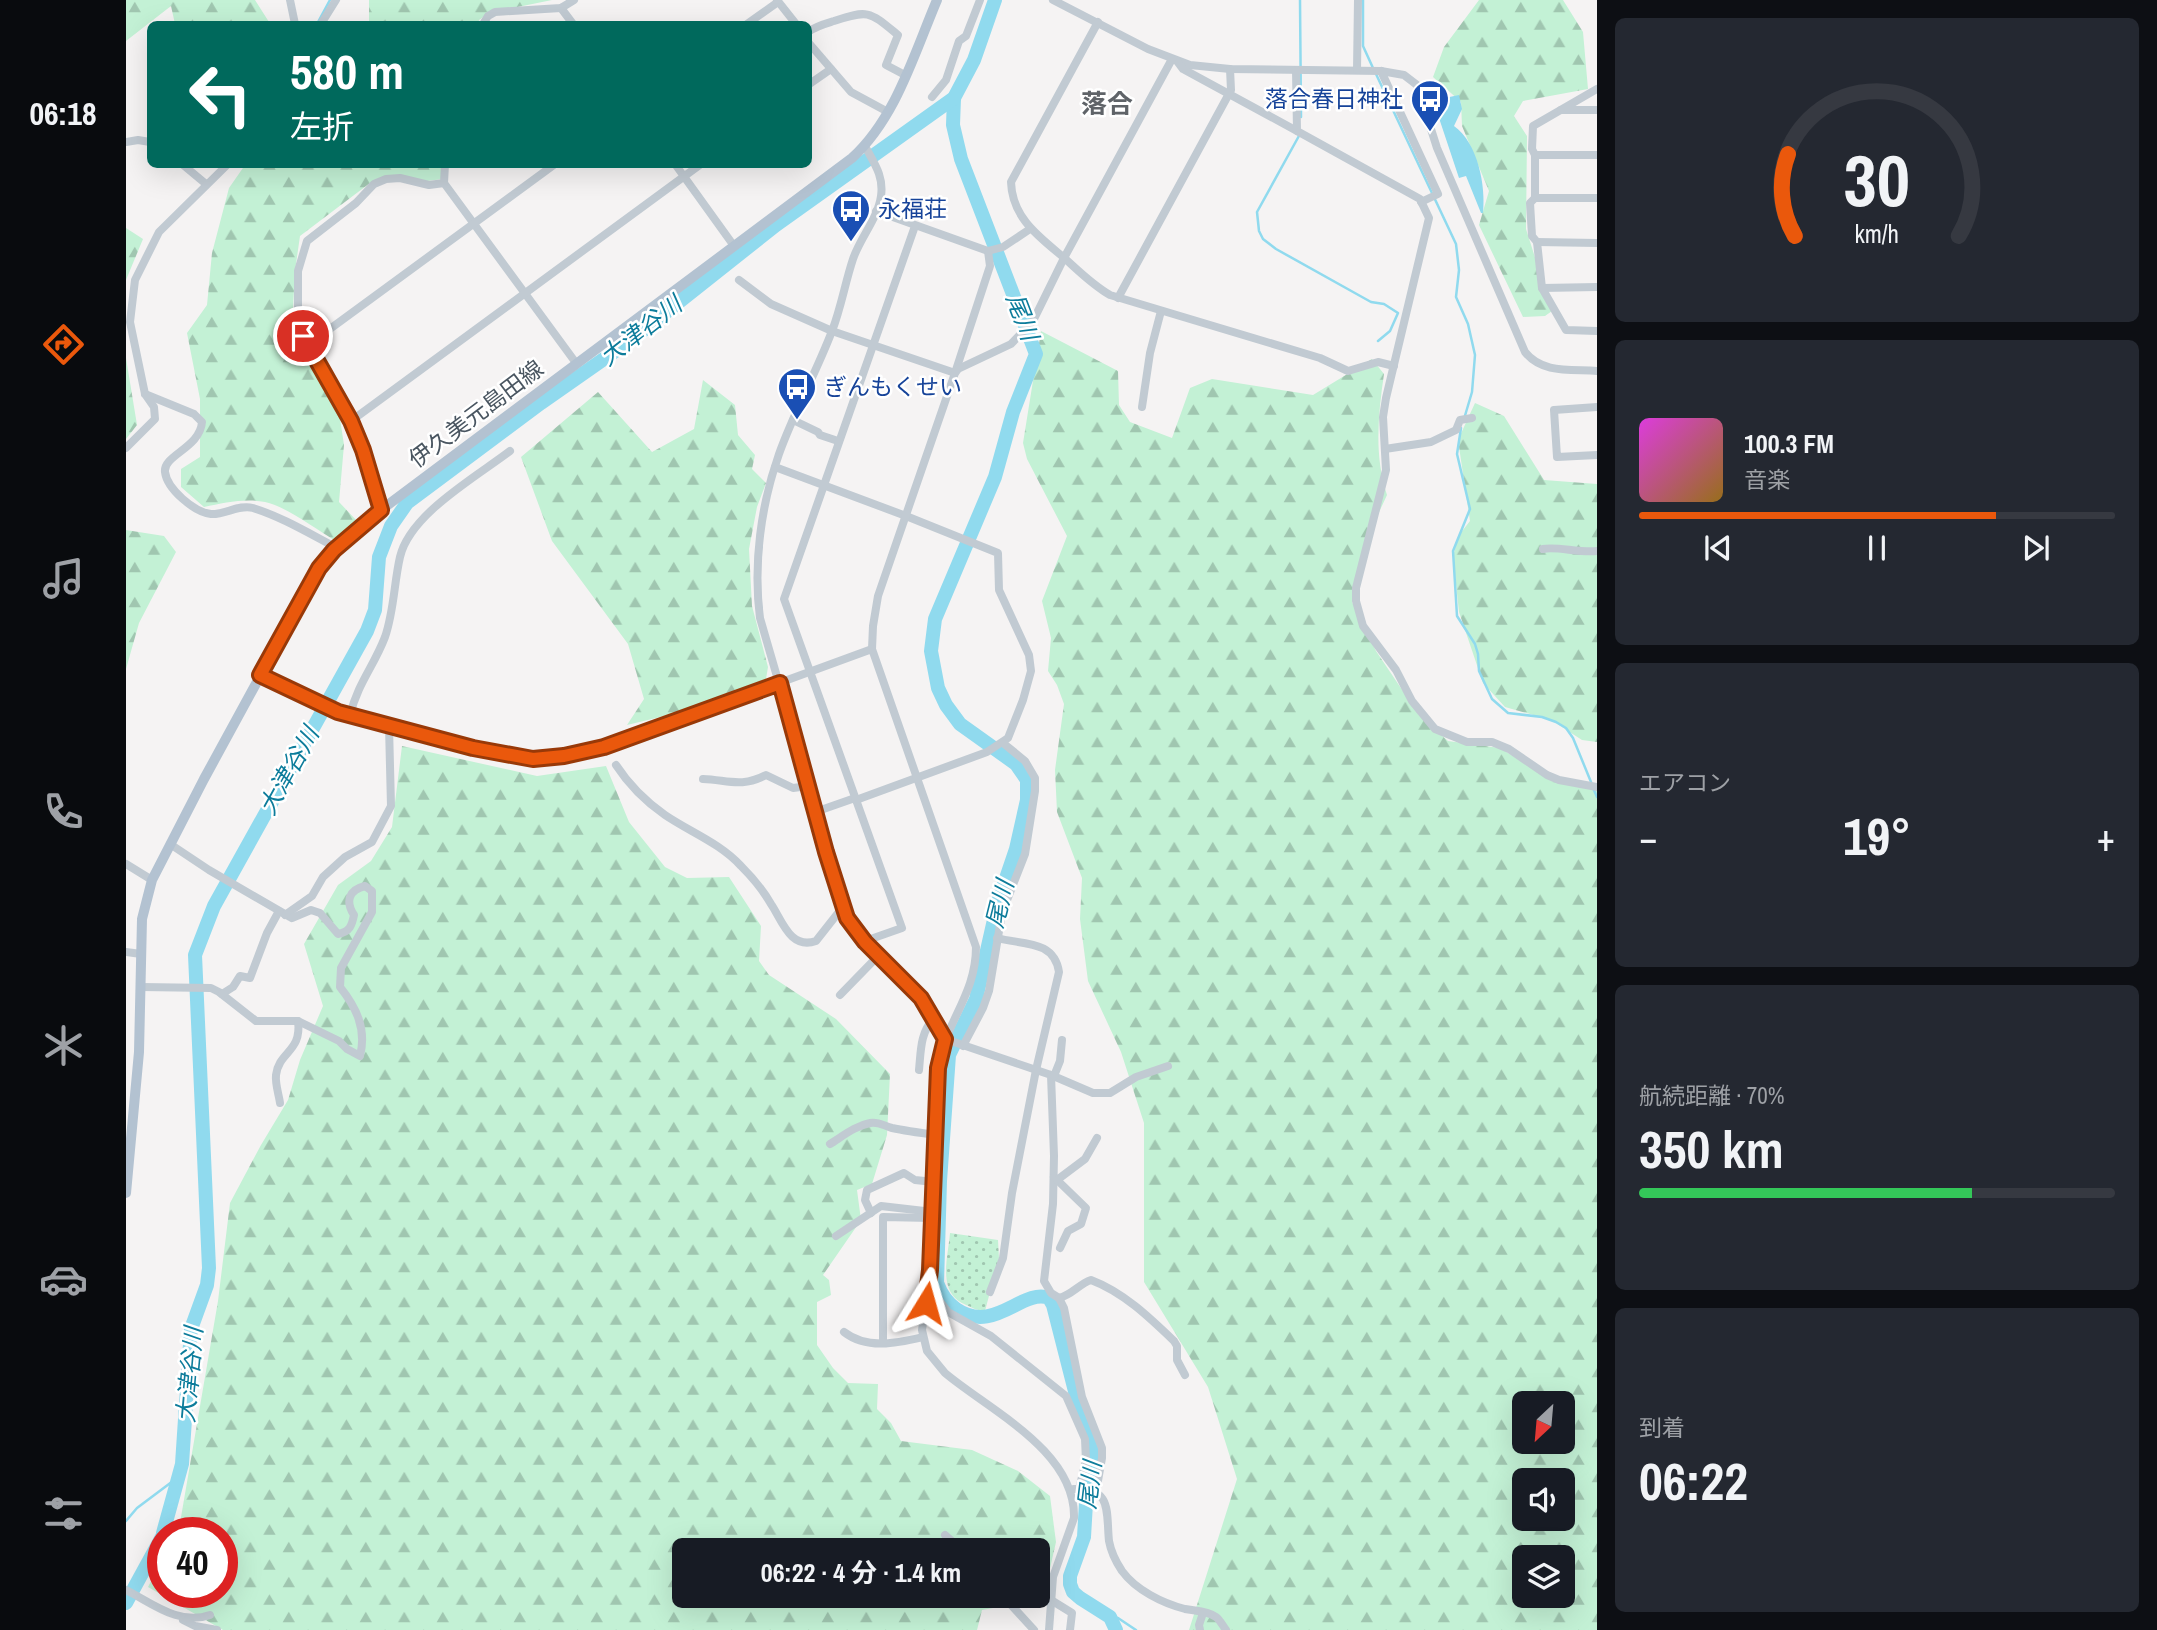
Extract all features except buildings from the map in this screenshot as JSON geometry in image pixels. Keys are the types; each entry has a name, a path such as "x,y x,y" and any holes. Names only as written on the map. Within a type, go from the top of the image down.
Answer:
{"main road":[{"name":"伊久美元島田線","path":"126,1193 141,987 142,919 152,880 313,577 337,548 381,510 867,149 888,112 937,0"}],"street":[{"path":"290,0 294,21"},
{"path":"323,21 336,0"},
{"path":"485,21 495,12 561,8 574,0"},
{"path":"933,97 946,80 960,41 967,36 980,0"},
{"path":"1053,0 1174,60 1204,67 1357,70 1404,75 1417,85 1437,148 1525,352 1531,360 1546,368 1597,371"},
{"path":"1357,70 1358,0"},
{"path":"751,21 778,1 794,21"},
{"path":"561,8 571,21"},
{"path":"812,29 855,13 880,20 898,36 886,65 905,75"},
{"path":"1098,22 1011,181 1017,210 1030,229 1090,283 1118,298 1320,358 1348,371 1378,362 1394,366"},
{"path":"812,46 851,92 888,112"},
{"path":"1174,60 1183,69 1420,199 1429,218 1383,417 1387,470 1356,588 1359,614 1368,636 1396,670 1412,701 1435,729 1467,742 1492,742 1510,749 1547,775 1597,787"},
{"path":"955,373 958,369 1000,351 1033,321 1064,258 1174,60"},
{"path":"812,82 831,69"},
{"path":"1118,298 1231,90 1230,69"},
{"path":"1296,70 1297,131"},
{"path":"1381,71 1434,196 1421,202"},
{"path":"1535,198 1533,126 1597,89"},
{"path":"1560,110 1597,110"},
{"path":"126,142 147,142"},
{"path":"867,149 879,170 882,189 876,211 855,254 832,331 775,467 767,497 756,583 760,618 842,908 865,942 921,998 947,1039 1052,1075 1093,1093 1110,1093 1136,1077 1168,1066"},
{"path":"1535,155 1597,155"},
{"path":"186,168 206,184"},
{"path":"126,448 155,419 154,407 145,394 130,322 135,280 159,232 224,168"},
{"path":"445,168 444,183 576,363"},
{"path":"308,345 550,168"},
{"path":"678,168 734,246"},
{"path":"351,421 696,168"},
{"path":"381,510 363,450 351,421 298,327 298,271 307,241 356,203 374,184 386,179 408,179 429,185 444,183"},
{"path":"1597,198 1535,198 1530,203 1532,236 1537,242 1542,288 1566,330 1597,331"},
{"path":"876,211 990,251 1003,247 1030,229"},
{"path":"865,942 902,928 784,599 915,226"},
{"path":"1537,242 1597,243"},
{"path":"990,251 990,266 875,609 872,649 976,947 973,979 947,1039 938,1068 929,1287 923,1336 933,1362 1040,1446 1055,1464 1084,1490 1101,1495 1107,1508 1110,1547 1127,1577 1159,1599 1215,1616 1226,1630"},
{"path":"739,280 771,304 832,331 955,373"},
{"path":"1542,288 1597,287"},
{"path":"1142,407 1150,352 1161,311"},
{"path":"145,394 194,414 202,422 197,439 166,464 167,479 181,498 204,512 213,514 248,506 337,548"},
{"path":"1597,407 1554,410 1557,457 1597,455"},
{"path":"1385,449 1431,442 1456,430 1460,420 1472,418"},
{"path":"793,420 820,435 838,441"},
{"path":"350,715 356,692 385,635 400,557 412,530 426,514 510,451"},
{"path":"775,467 998,553 999,590 1031,662 1023,700 1008,738 1001,744 987,752 815,812"},
{"path":"1543,549 1549,547 1581,553 1597,551"},
{"path":"260,675 338,712 503,755 533,759 564,756 604,747 872,649"},
{"path":"222,994 233,987 240,976 250,978 267,933 312,895 323,877 345,857 372,842 391,806 390,726"},
{"path":"962,1045 986,1000 1002,913 1025,853 1036,785 1032,771 1025,761 1001,744"},
{"path":"616,765 628,783 664,815 717,846 740,864 771,903 794,939 810,943 816,941 842,908"},
{"path":"702,779 751,783 766,775 793,788 808,786"},
{"path":"141,987 211,988 256,1021 298,1021 339,1041 346,1049 360,1056 362,1026 354,1004 340,987 341,968 372,912 372,891 365,886 355,888 348,898 348,906 354,915 352,926 345,933 338,934 320,913 311,910 288,916 170,844"},
{"path":"126,864 152,880"},
{"path":"990,1292 1003,1258 1012,1193 1058,967 1054,956 1040,945 997,938"},
{"path":"126,952 141,954"},
{"path":"840,995 879,955"},
{"path":"919,1070 922,1037 934,1018"},
{"path":"280,1103 276,1075 299,1039 298,1021"},
{"path":"1049,1630 1053,1577 1084,1490 1102,1458 1102,1448 1082,1397 1064,1308 1044,1281 1056,1179 1052,1075 1060,1061 1062,1040"},
{"path":"830,1144 852,1129 876,1122 892,1128 936,1135"},
{"path":"1056,1179 1085,1159 1097,1138"},
{"path":"871,1213 865,1200 867,1190 904,1174 915,1180 934,1182"},
{"path":"1056,1179 1086,1208 1081,1224 1068,1231 1060,1248"},
{"path":"836,1236 881,1206 933,1215"},
{"path":"883,1343 883,1217 933,1215"},
{"path":"1059,1298 1066,1297 1084,1282 1091,1280 1109,1288 1138,1308 1174,1341 1177,1346 1177,1360 1185,1375"},
{"path":"929,1287 948,1312 991,1336 1066,1396 1085,1439 1084,1490"},
{"path":"844,1332 859,1341 883,1343 898,1343 923,1336"},
{"path":"945,1535 948,1538"},
{"path":"126,1590 195,1626 216,1630"},
{"path":"1051,1600 1072,1614 1070,1630"},
{"path":"1014,1608 1034,1630"},
{"path":"1200,1630 1203,1613"},
{"path":"179,1618 200,1619 210,1615"}],"green space":[{"path":"126,0 255,0 268,21 174,21 171,6 152,21 147,21 147,25 126,41"},
{"path":"369,0 552,0 489,13 479,21 369,21"},
{"path":"1479,0 1563,0 1583,32 1588,89 1523,101 1514,116 1527,136 1526,229 1552,311 1545,316 1523,317 1479,225 1489,191 1462,126 1461,102 1433,77 1444,47"},
{"path":"243,168 443,168 443,179 427,181 400,175 370,183 300,236 292,328 339,412 344,445 339,502 357,521 334,540 273,504 242,501 204,507 181,487 181,469 200,457 200,399 187,333 207,305 212,253 229,188"},
{"path":"126,228 143,239 126,280"},
{"path":"1041,331 1118,371 1119,405 1130,422 1172,438 1190,388 1212,379 1313,395 1372,359 1384,374 1378,435 1380,465 1387,495 1374,523 1352,602 1376,651 1419,715 1448,741 1500,748 1532,768 1597,789 1597,1630 1189,1630 1237,1479 1208,1387 1144,1282 1144,1123 1121,1052 1088,981 1080,919 1082,878 1057,812 1055,770 1064,704 1048,671 1051,638 1042,601 1067,536 1027,459 1023,443"},
{"path":"126,358 137,425 126,439"},
{"path":"703,380 735,405 738,435 755,455 752,469 766,483 757,507 749,549 752,606 768,667 766,679 758,687 681,712 627,725 644,699 628,644 552,541 521,457 598,392 652,452 694,429"},
{"path":"1475,403 1504,416 1544,480 1597,484 1597,742 1582,740 1551,720 1505,707 1483,683 1459,612 1453,556 1459,535 1470,521 1458,440"},
{"path":"126,530 164,536 176,552 139,623 126,669"},
{"path":"402,746 537,776 606,766 629,822 665,867 687,878 729,877 761,926 759,961 769,975 836,1019 890,1074 887,1135 872,1184 857,1190 861,1220 823,1275 829,1280 831,1295 817,1302 817,1345 833,1368 848,1383 878,1384 877,1409 891,1423 901,1441 972,1450 1018,1471 1050,1496 1056,1542 1050,1568 1050,1538 672,1538 672,1608 993,1608 982,1610 977,1630 223,1630 185,1608 238,1608 238,1517 181,1517 218,1301 230,1203 288,1100 300,1060 323,1006 304,944 338,885 371,861 392,827"},
{"path":"950,1233 998,1240 999,1258 985,1311 964,1304 950,1291 946,1263"}],"water":[{"path":"1459,95 1462,109 1454,126 1469,143 1479,166 1483,213 1466,176 1459,178 1435,106 1440,99"}],"waterway":[{"path":"319,21 330,0"},
{"name":"大津谷川","path":"167,1517 182,1464 191,1329 207,1285 209,1268 195,955 214,906 367,631 375,610 379,557 391,526 407,503 631,340 776,225 954,98 974,60 995,0"},
{"path":"1300,0 1301,117"},
{"path":"1363,0 1363,46 1373,68"},
{"path":"1376,74 1456,244 1459,270 1456,297 1468,324 1475,355 1472,392 1464,419"},
{"name":"尾川","path":"954,98 953,125 961,159 1036,354 1013,412 995,477 935,619 931,651 938,688 960,724 1016,764 1027,780 1027,800 1016,849 998,902 976,999 949,1055 940,1181 937,1283 949,1304 970,1316 995,1314 1039,1297 1049,1298 1053,1305 1079,1407 1095,1449 1087,1486 1084,1537 1070,1576 1070,1584 1073,1592 1080,1598 1110,1617 1116,1630"},
{"path":"1300,134 1257,212 1259,231 1263,239 1276,249 1371,302 1384,304 1398,313 1390,331 1378,341"},
{"path":"1461,428 1457,454 1470,509 1453,551 1457,616 1475,644 1479,671 1492,699 1508,713 1542,717 1566,728 1573,738 1591,782"},
{"path":"1593,788 1597,797"},
{"path":"126,1521 137,1508 177,1478"},
{"name":"大津谷川","path":"126,1603 147,1564"},
{"path":"1110,1617 1118,1618 1136,1630"}],"place":[{"name":"落合春日神社","path":"1430,133"},
{"name":"永福荘","path":"851,243"},
{"name":"ぎんもくせい","path":"797,421"}],"district":[{"name":"落合","path":"1107,104"}],"route":[{"path":"303,336 351,421 363,450 381,510 334,550 319,568 260,675 338,712 473,748 533,759 564,756 604,747 780,683 842,908 865,942 921,998 945,1039 938,1068 930,1270 926,1303"}]}
